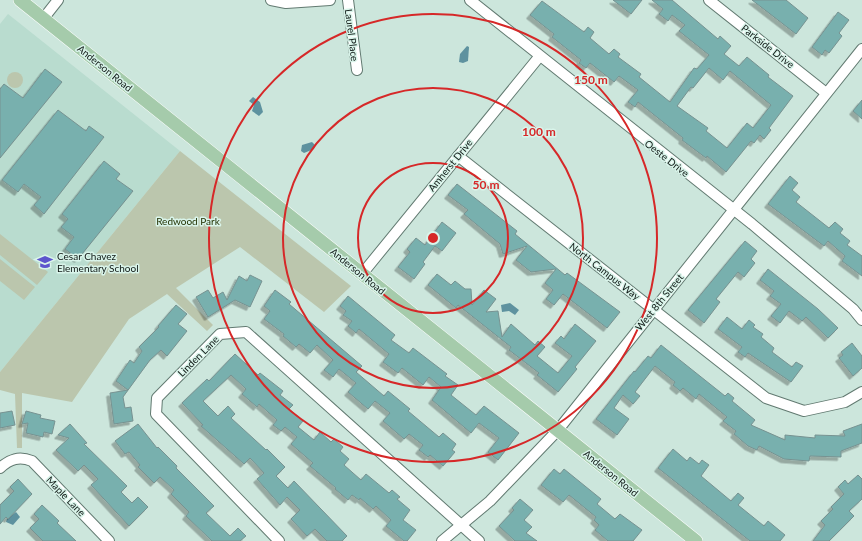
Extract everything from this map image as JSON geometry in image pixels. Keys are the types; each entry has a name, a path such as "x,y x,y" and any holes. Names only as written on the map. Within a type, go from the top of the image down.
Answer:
{"main road":[{"name":"Anderson Road","path":"20,0 696,541"}],"street":[{"path":"43,19 58,0"},
{"path":"271,0 286,3 330,0"},
{"name":"Laurel Place","path":"348,0 357,70"},
{"name":"Oeste Drive","path":"470,0 539,57 733,210 853,310 862,320"},
{"name":"Parkside Drive","path":"709,0 826,93"},
{"name":"West 8th Street","path":"442,541 490,501 558,430 653,309 862,49"},
{"name":"Amherst Drive","path":"362,274 539,57"},
{"name":"North Campus Way","path":"458,156 766,398 804,411 844,402 862,392"},
{"name":"Linden Lane","path":"279,541 156,414 157,398 220,334 246,332 479,541"},
{"name":"Maple Lane","path":"0,468 8,461 20,458 32,461 109,541"}],"shaded area":[{"name":"Cesar Chavez Elementary School","path":"8,14 180,151 0,372 0,24"}],"green space":[{"path":"12,72 18,72 23,77 21,86 18,88 12,88 7,83 7,77"},
{"name":"Redwood Park","path":"180,151 351,286 324,312 240,247 176,288 213,325 207,331 167,294 129,319 72,402 22,393 22,448 17,448 15,394 0,390 0,372"},
{"path":"0,234 48,272 37,285 0,255"},
{"path":"0,259 35,287 24,300 0,281"}],"water":[{"path":"467,46 469,47 468,61 463,63 459,62 460,54"},
{"path":"253,97 260,102 263,112 259,116 252,111 254,105 249,101"},
{"path":"312,142 315,145 314,149 304,153 301,151 302,145"},
{"path":"510,303 519,310 515,315 509,311 502,312 501,305"},
{"path":"16,512 20,517 13,525 6,522 7,519"}],"building":[{"path":"613,0 642,0 631,14"},
{"path":"652,0 672,0 718,39 720,36 731,46 724,54 739,66 747,57 769,75 768,77 793,96 769,128 771,130 764,139 760,135 754,143 751,141 726,172 707,156 706,158 682,140 683,138 638,102 635,107 628,102 638,90 619,76 614,82 590,63 586,68 579,63 581,60 552,37 554,34 530,15 542,1 584,32 588,27 594,32 590,38 609,54 614,49 620,54 618,57 641,74 639,77 670,102 694,68 697,69 709,55 679,31 685,25 672,15 668,21 659,14 663,9","holes":["709,68 723,80 730,71 771,105 753,128 747,123 727,148 706,131 708,128 677,106 691,87 693,88"]},
{"path":"752,0 786,0 808,18 796,34"},
{"path":"838,12 849,20 839,33 842,36 829,53 825,50 822,55 812,47"},
{"path":"45,69 62,82 0,158 0,89 4,84 23,98"},
{"path":"862,100 862,119 853,111"},
{"path":"58,110 86,131 89,126 104,137 44,214 34,205 41,197 24,184 18,192 2,180"},
{"path":"104,161 120,174 116,179 133,191 78,259 65,249 74,237 61,227 68,219 62,214"},
{"path":"790,176 798,183 792,190 800,197 796,202 829,228 835,222 843,229 840,233 850,241 847,245 862,256 862,276 842,261 845,256 828,241 824,246 768,204"},
{"path":"457,184 517,231 515,234 565,275 567,273 620,312 607,328 563,294 554,305 546,299 553,290 545,283 556,269 531,272 516,260 527,246 503,254 500,244 464,214 468,210 448,195"},
{"path":"442,222 456,233 442,251 435,246 423,262 425,264 414,279 398,267 410,252 407,249 416,238 425,245"},
{"path":"745,241 757,251 751,259 755,263 744,277 738,272 716,299 720,302 704,323 688,310"},
{"path":"768,269 818,309 838,328 828,338 806,317 802,321 789,311 780,323 771,316 781,304 770,296 774,291 760,280"},
{"path":"437,274 451,285 455,281 465,289 471,289 472,305 484,290 496,299 486,312 498,311 502,337 511,324 535,345 538,341 545,347 537,356 558,373 572,356 555,343 561,336 564,339 575,324 596,341 575,367 577,369 558,392 537,375 539,373 509,350 511,347 458,305 456,308 428,285"},
{"path":"250,275 262,281 250,307 235,300 208,317 196,297 208,290 213,298 223,292 227,300 239,276 247,281"},
{"path":"275,290 291,302 289,304 362,366 356,372 384,396 388,391 410,409 408,411 439,437 443,433 456,444 452,450 455,452 443,466 430,455 428,457 419,450 423,445 409,434 404,439 383,421 390,413 375,401 368,409 348,392 356,383 339,369 333,377 324,370 333,360 317,345 310,353 299,344 296,347 283,336 284,334 264,319 270,311 264,306"},
{"path":"348,296 395,335 391,340 409,353 413,348 447,374 445,376 458,385 451,395 476,415 484,406 519,433 498,460 488,452 499,438 479,423 471,433 432,400 441,387 429,377 423,385 402,368 398,373 383,362 389,354 359,329 356,333 348,326 352,321 343,315 346,311 340,306"},
{"path":"176,305 187,314 178,324 187,331 167,356 161,350 150,360 123,397 125,408 131,407 133,421 114,424 110,393 128,390 116,381 130,360 134,363 142,351 139,347 159,327 158,326"},
{"path":"727,317 742,329 749,320 755,325 753,327 763,334 761,337 774,348 772,352 792,367 796,362 803,366 791,382 748,353 745,357 738,352 742,347 718,329"},
{"path":"852,343 862,356 862,368 853,376 839,358 843,355 841,352"},
{"path":"661,345 725,396 728,393 734,398 732,401 755,420 751,425 785,440 785,435 815,438 815,435 845,436 843,431 862,424 862,443 841,451 841,457 810,456 809,461 784,459 759,446 757,450 748,446 734,434 736,431 723,421 727,417 699,394 696,399 683,388 680,391 673,385 675,382 655,366 635,392 640,396 633,404 623,395 614,408 629,419 617,435 596,419 634,371 635,372 648,356 651,358"},
{"path":"235,354 258,375 260,373 283,391 280,395 293,405 289,409 303,421 298,427 314,440 320,432 331,442 334,439 343,447 340,451 349,459 344,465 361,480 366,474 389,493 392,490 400,497 397,499 410,510 403,520 416,530 407,541 404,541 386,526 391,520 376,506 373,509 360,498 359,500 352,495 348,500 310,466 313,463 291,444 297,437 285,427 281,431 273,425 277,420 259,404 257,407 242,394 246,389 231,375 203,401 218,416 228,406 235,414 231,418 266,450 267,449 285,467 276,476 288,488 294,481 347,536 342,541 327,541 315,529 307,536 291,519 300,510 287,497 280,505 257,479 264,473 250,458 244,464 201,426 203,425 182,403 207,379 209,381"},
{"path":"12,411 15,425 0,428 0,413"},
{"path":"26,411 41,415 40,418 55,421 52,434 44,432 43,437 26,433 28,423 22,424"},
{"path":"70,424 87,443 84,444 127,486 121,492 132,503 138,497 148,507 129,526 91,485 98,479 84,465 78,471 56,450 69,438 58,435"},
{"path":"138,424 157,448 158,447 177,466 176,468 214,506 206,513 230,536 238,528 246,536 240,541 212,541 186,516 189,512 171,494 174,490 160,477 154,483 138,467 140,465 129,452 125,454 115,441"},
{"path":"673,449 687,461 690,457 699,464 702,460 709,465 701,476 731,501 738,493 744,498 738,505 764,526 768,521 785,535 780,541 750,541 658,468"},
{"path":"554,469 560,474 564,469 601,499 597,504 615,519 620,514 642,530 633,541 608,541 595,530 599,525 594,520 596,517 569,495 563,502 541,485"},
{"path":"858,475 862,479 862,499 849,511 854,516 829,541 813,541 825,525 821,521 833,509 831,507 844,494 838,487 845,480 848,484"},
{"path":"18,479 32,494 8,519 6,517 0,524 0,505 14,491 10,487"},
{"path":"520,499 533,510 524,520 532,527 526,533 537,541 515,541 499,526 514,510 512,508"},
{"path":"42,505 59,521 57,523 76,541 43,541 30,528 39,519 34,514"}],"place":[{"name":"Cesar Chavez Elementary School","path":"45,262"}]}
